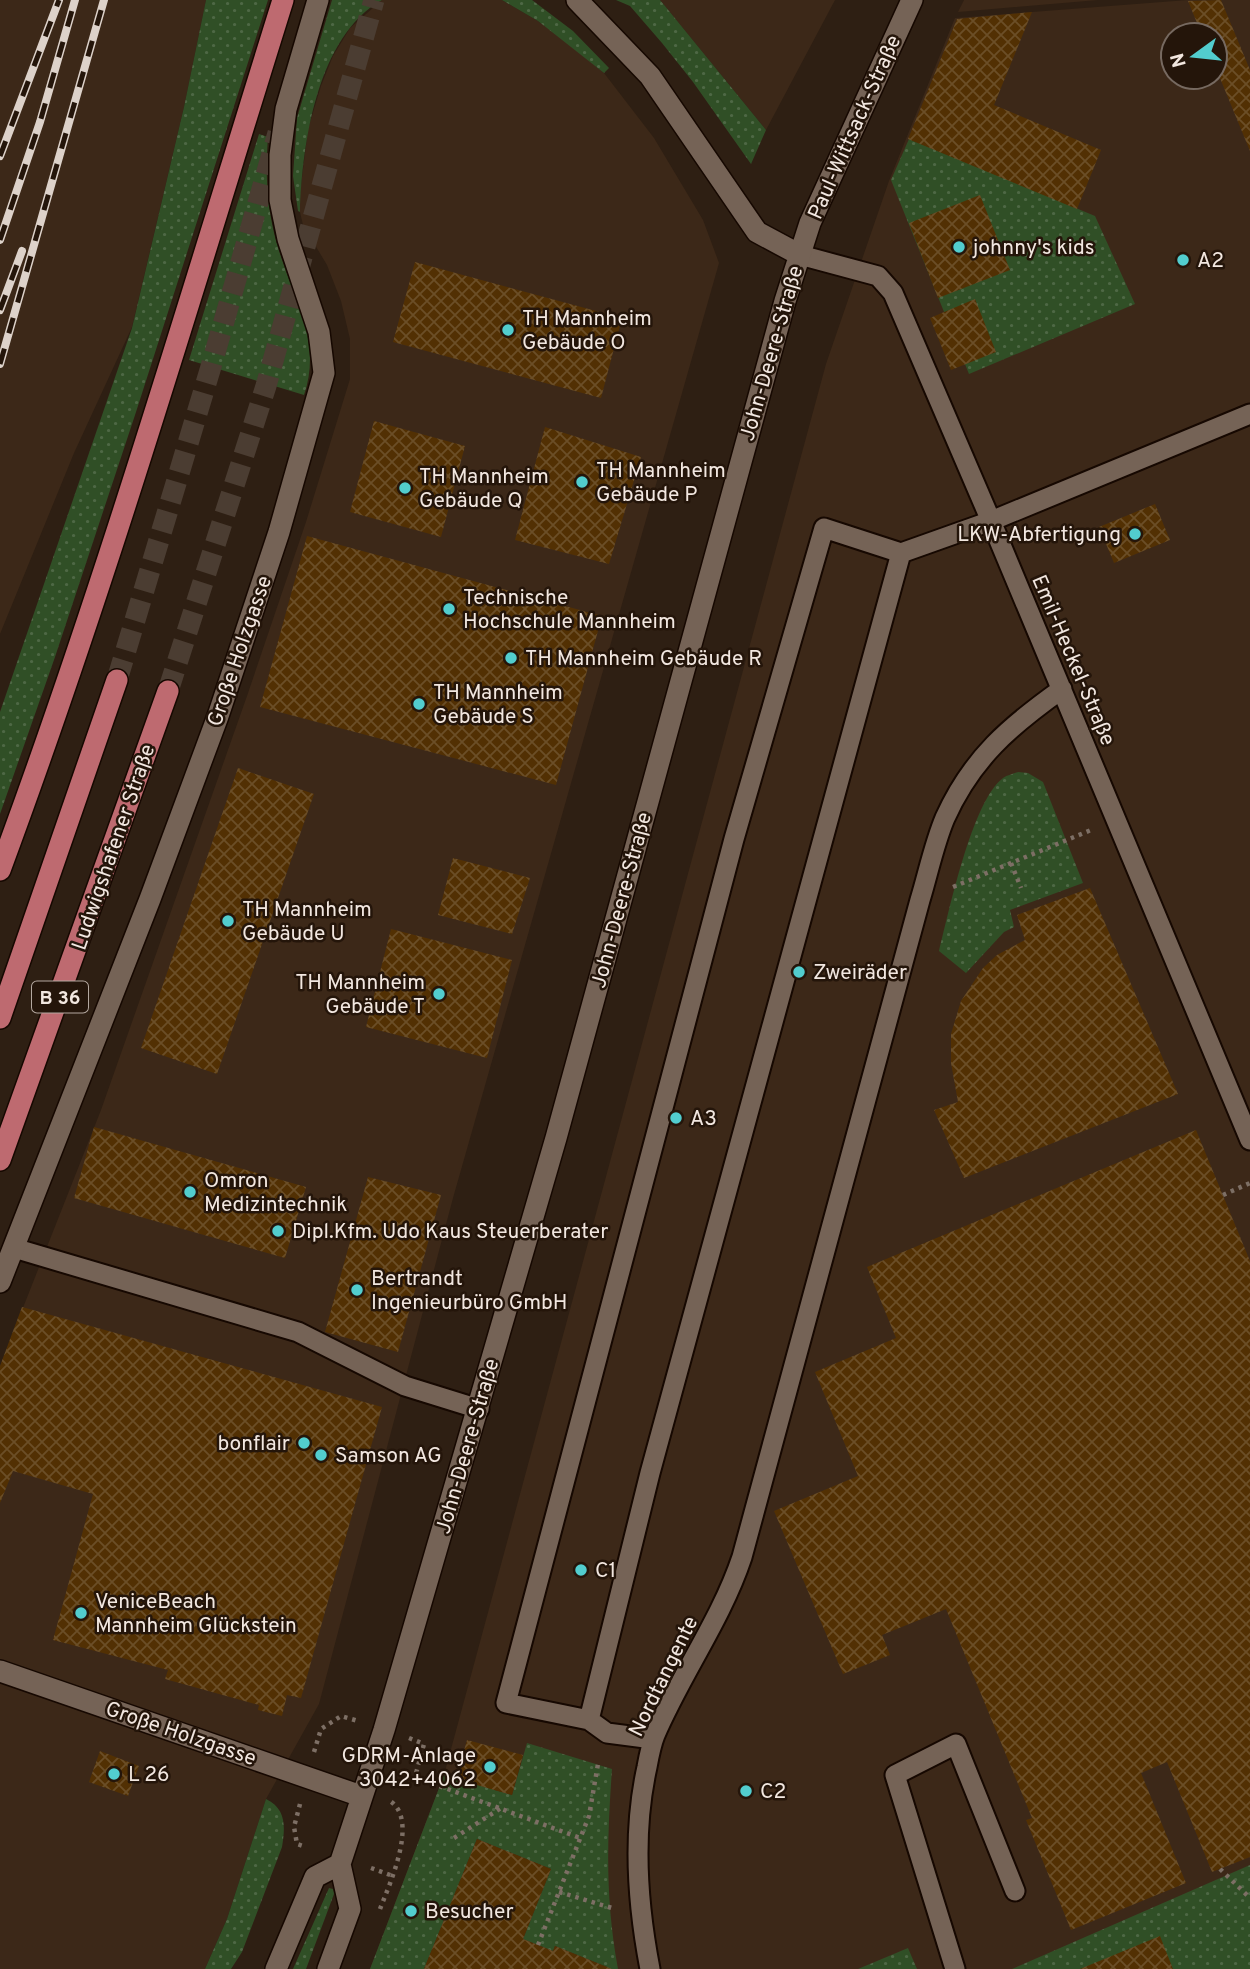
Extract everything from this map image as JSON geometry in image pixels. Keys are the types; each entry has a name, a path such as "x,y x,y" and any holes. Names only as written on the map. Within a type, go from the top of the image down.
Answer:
{"main road":[{"path":"0,870 46,745 283,0"},
{"name":"B 36","path":"0,1018 117,680"},
{"name":"Ludwigshafener Straße","path":"0,1160 168,691"}],"street":[{"name":"Große Holzgasse","path":"0,1282 150,899 218,716 279,532 324,373 319,332 288,239 280,200 280,155 286,109 318,0"},
{"name":"Paul-Wittsack-Straße","path":"800,255 810,223 912,0"},
{"name":"John-Deere-Straße","path":"328,1969 350,1909 340,1864 384,1730 479,1409 556,1138 750,422 800,255 757,232 650,76 577,2"},
{"name":"Große Holzgasse","path":"0,1671 363,1791"},
{"path":"275,1969 316,1877 340,1864"}],"lane":[{"name":"Emil-Heckel-Straße","path":"800,255 878,276 893,293 1250,1140"},
{"path":"653,1739 607,1733 590,1720 506,1703 734,839 824,528 901,553 991,521 1250,414"},
{"path":"590,1720 654,1460 901,553"},
{"name":"Nordtangente","path":"650,1969 640,1906 638,1839 642,1788 653,1739 734,1581 944,821 963,782 985,752 1009,729 1062,689"},
{"path":"14,1248 298,1332 405,1386 479,1409"},
{"path":"955,1969 895,1774 956,1744 1015,1891"}],"path":[{"path":"920,900 1115,820"},
{"path":"1012,863 1021,888"},
{"path":"1223,1195 1250,1183"},
{"path":"384,1730 424,1744 415,1777 580,1838"},
{"path":"538,1945 589,1816 598,1764"},
{"path":"363,1791 397,1805 403,1820 398,1861 380,1911"},
{"path":"454,1838 502,1808"},
{"path":"1220,1869 1250,1898"}],"shaded area":[{"path":"0,0 206,0 184,107 132,327 74,453 0,634"},
{"path":"382,0 502,0 538,21 576,49 604,73 654,138 703,220 719,263 453,1198 319,1704 266,1799 227,1919 205,1969 0,1969 0,1366 101,1110 247,696 306,522 350,379 350,339 341,301 327,265 303,225 300,193 308,129 333,56 350,28"},
{"path":"660,0 835,0 766,130"},
{"path":"964,0 1098,0 958,12"},
{"path":"1188,0 1250,0 1250,1969 370,1969 444,1775 826,364 889,181 955,18"}],"green space":[{"path":"206,0 268,0 136,412 0,814 0,712 132,328"},
{"path":"332,0 382,0 360,17 342,39 328,65 317,94 310,125 300,212 293,176 297,118"},
{"path":"502,0 532,0 573,31 609,68 604,73 538,21"},
{"path":"616,0 660,0 665,6 766,130 751,164 662,43 630,6"},
{"path":"259,134 268,137 268,191 274,231 308,337 309,375 304,395 189,360"},
{"path":"909,139 1095,216 1135,304 969,374 891,180"},
{"path":"1018,772 1028,773 1043,782 1083,883 1010,910 1014,927 1004,932 966,973 939,951 955,885 981,809 1003,778"},
{"path":"527,1743 612,1769 608,1869 618,1969 607,1969 555,1946 553,1951 523,1939 551,1869 477,1839 424,1969 370,1969 444,1775 512,1795"},
{"path":"266,1799 278,1808 283,1820 282,1847 242,1952 231,1969 205,1969 227,1919"},
{"path":"1250,1865 1250,1969 1012,1969"},
{"path":"329,1888 333,1889 334,1894 306,1969 293,1969"},
{"path":"908,1948 917,1969 858,1969"}],"building":[{"path":"1221,0 1250,70 1250,151 1225,91 1229,91 1229,21 1196,21 1188,1"},
{"path":"1032,12 994,105 1101,150 1077,209 908,139 957,19"},
{"name":"johnny's kids","path":"980,195 1010,270 938,298 909,223"},
{"name":"TH Mannheim Gebäude O","path":"415,262 622,318 601,398 393,342"},
{"path":"975,299 996,352 951,370 930,318"},
{"name":"TH Mannheim Gebäude Q","path":"374,421 465,446 441,537 350,512"},
{"name":"TH Mannheim Gebäude P","path":"545,427 641,457 609,564 515,540"},
{"name":"LKW-Abfertigung","path":"1155,504 1170,540 1114,563 1099,527"},
{"path":"307,536 602,616 556,785 260,707"},
{"name":"TH Mannheim Gebäude U","path":"238,768 314,794 217,1074 141,1048"},
{"path":"453,858 530,878 512,934 438,915"},
{"path":"1090,888 1178,1094 964,1178 934,1110 958,1102 951,1063 951,1034 961,1001 983,968 997,955 1025,940 1017,915"},
{"name":"TH Mannheim Gebäude T","path":"391,929 512,960 487,1058 366,1027"},
{"name":"Omron Medizintechnik","path":"94,1127 306,1187 285,1258 74,1198"},
{"path":"1196,1130 1250,1261 1250,1857 1212,1872 1167,1762 1141,1773 1186,1883 1071,1930 1026,1820 1032,1818 946,1609 882,1635 890,1655 843,1674 774,1511 858,1476 815,1372 896,1338 867,1267"},
{"path":"368,1177 441,1195 398,1352 325,1332"},
{"path":"22,1307 382,1407 301,1698 287,1695 282,1716 258,1710 259,1705 165,1679 168,1670 53,1640 93,1494 13,1471 0,1503 0,1366"},
{"name":"GDRM-Anlage 3042+4062","path":"467,1740 523,1755 512,1795 456,1779"},
{"name":"L 26","path":"100,1751 139,1766 128,1796 89,1782"},
{"path":"477,1839 551,1869 523,1939 553,1951 555,1946 612,1969 424,1969"},
{"path":"1160,1936 1173,1969 1080,1969"}],"tunnel":[{"path":"168,691 266,386 374,0"},
{"path":"117,680 278,133"}],"railway":[{"path":"0,156 59,0"},
{"path":"0,240 40,122 75,0"},
{"path":"0,364 104,0"},
{"path":"0,310 22,251"}],"place":[{"name":"johnny's kids","path":"959,247"},
{"name":"A2","path":"1183,260"},
{"name":"TH Mannheim Gebäude O","path":"508,330"},
{"name":"TH Mannheim Gebäude P","path":"582,482"},
{"name":"TH Mannheim Gebäude Q","path":"405,488"},
{"name":"LKW-Abfertigung","path":"1135,534"},
{"name":"Technische Hochschule Mannheim","path":"449,609"},
{"name":"TH Mannheim Gebäude R","path":"511,658"},
{"name":"TH Mannheim Gebäude S","path":"419,704"},
{"name":"TH Mannheim Gebäude U","path":"228,921"},
{"name":"Zweiräder","path":"799,972"},
{"name":"TH Mannheim Gebäude T","path":"439,994"},
{"name":"A3","path":"676,1118"},
{"name":"Omron Medizintechnik","path":"190,1192"},
{"name":"Dipl.Kfm. Udo Kaus Steuerberater","path":"278,1231"},
{"name":"Bertrandt Ingenieurbüro GmbH","path":"357,1290"},
{"name":"bonflair","path":"304,1443"},
{"name":"Samson AG","path":"321,1455"},
{"name":"C1","path":"581,1570"},
{"name":"VeniceBeach Mannheim Glückstein","path":"81,1613"},
{"name":"GDRM-Anlage 3042+4062","path":"490,1767"},
{"name":"L 26","path":"114,1774"},
{"name":"C2","path":"746,1791"},
{"name":"Besucher","path":"411,1911"}]}
